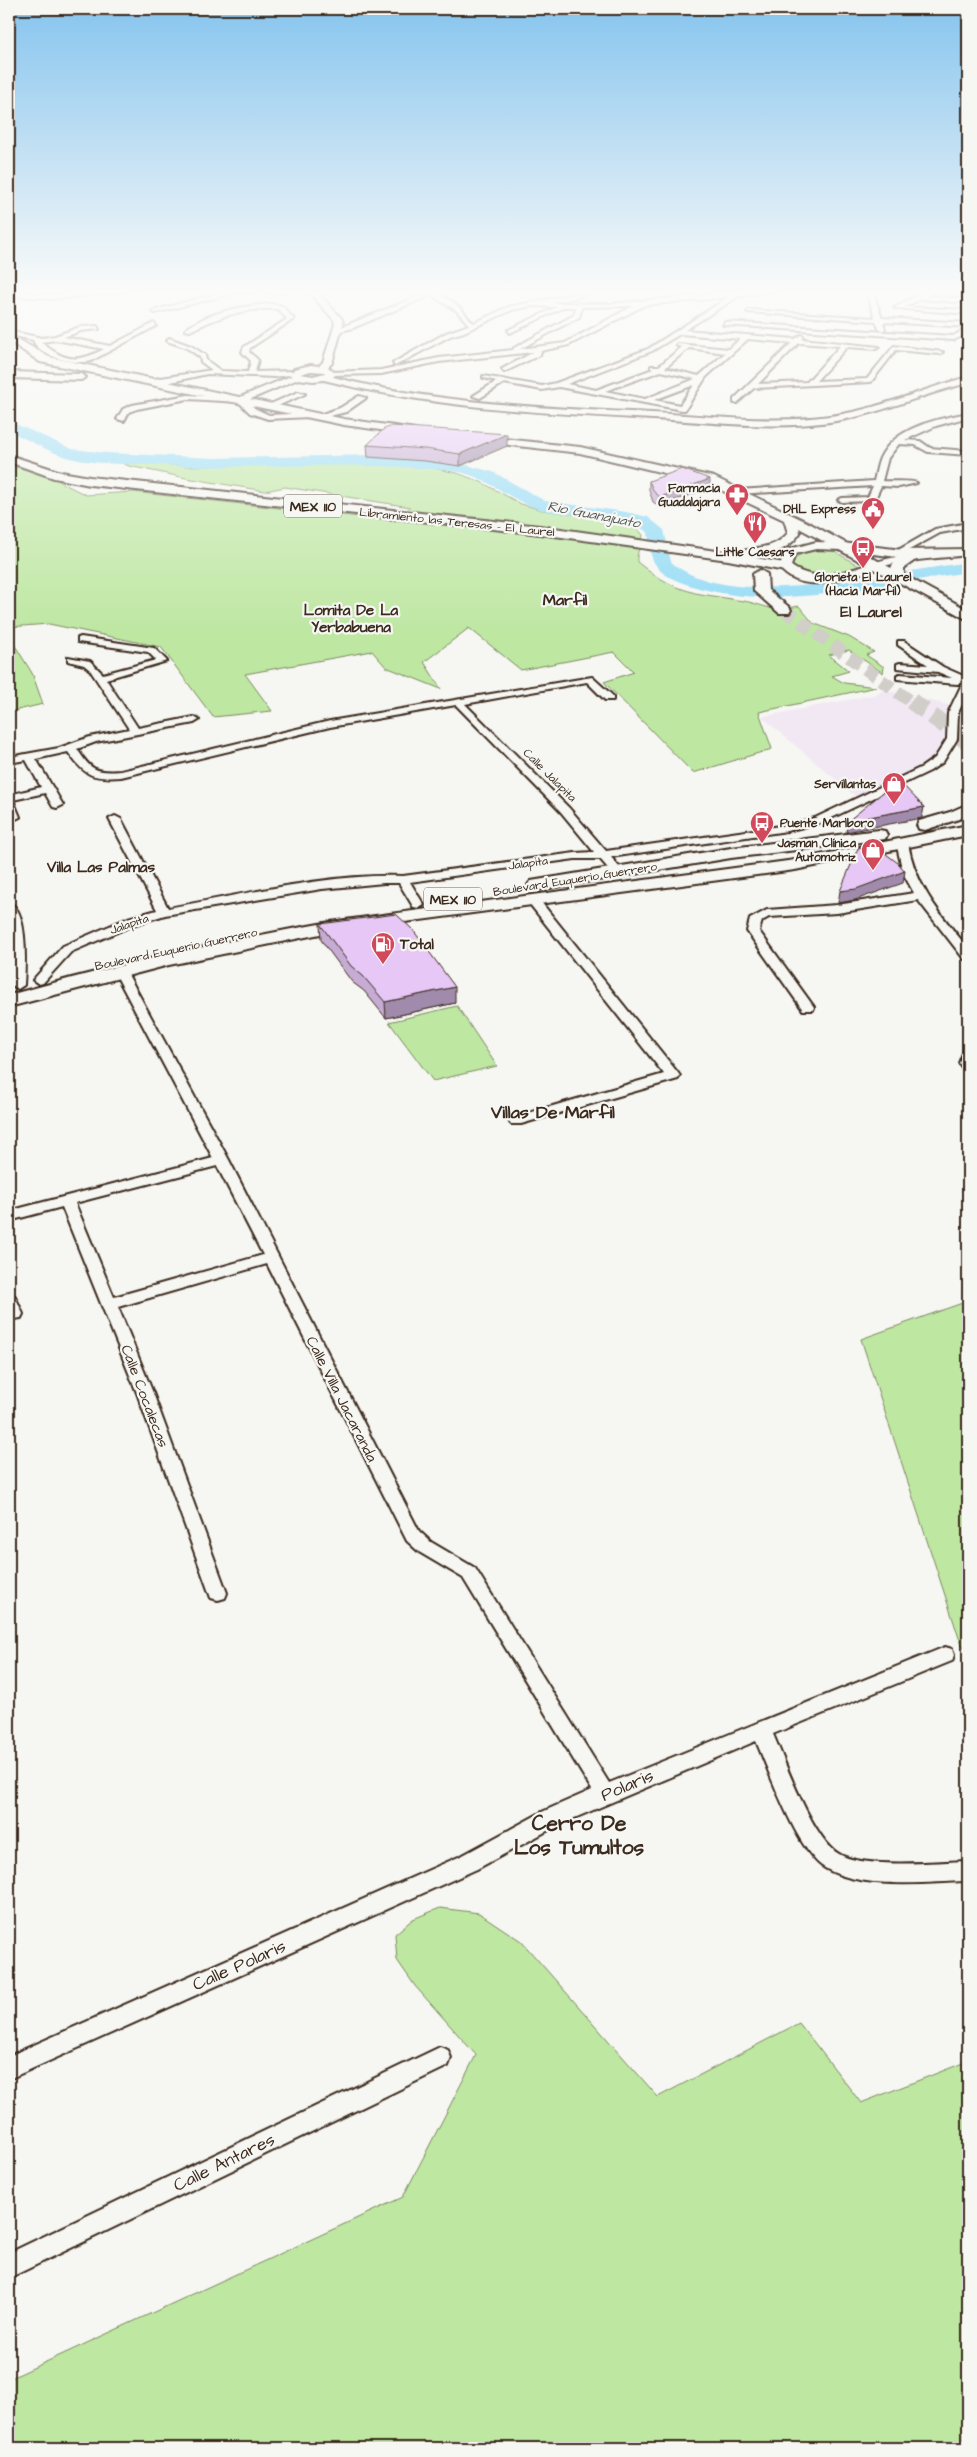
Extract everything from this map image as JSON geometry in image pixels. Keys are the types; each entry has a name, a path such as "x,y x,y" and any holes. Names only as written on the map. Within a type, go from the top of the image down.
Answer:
{"main road":[{"path":"264,405 367,426 426,433"},
{"path":"465,437 558,447 610,456 686,473 738,492 790,520 875,558 896,577 968,616"},
{"name":"Libramiento las Teresas - El Laurel","path":"9,458 41,470 90,481 620,540 728,556"},
{"path":"728,556 755,554 783,544 794,533 790,520"},
{"path":"805,526 841,546 875,558"},
{"path":"764,581 790,552"},
{"name":"MEX 110","path":"728,556 753,567 784,610"},
{"path":"896,577 898,566 911,558"},
{"path":"764,581 785,566"},
{"path":"902,837 956,816 968,808"},
{"name":"Boulevard Euquerio Guerrero","path":"13,986 204,941 749,851 902,837 968,822"},
{"name":"MEX 110","path":"9,1001 203,950 330,927 795,865 861,852 902,837 931,836 968,831"}],"street":[{"path":"121,419 126,412 145,405"},
{"path":"246,405 253,411 276,418 314,416 343,410 351,405"},
{"path":"484,405 746,423 794,423 832,419 888,405"},
{"path":"664,405 682,408 684,405"},
{"path":"842,500 871,499 884,456 896,441 946,420 968,415"},
{"path":"896,441 917,444 928,450 968,453"},
{"path":"738,492 876,483 899,485 914,483"},
{"path":"897,553 938,531 968,526"},
{"path":"841,546 806,546 790,552 785,566 797,575 819,579 843,576 875,558 897,553 950,554"},
{"path":"875,558 911,558 968,552"},
{"path":"81,640 151,650 158,654 162,661 100,678"},
{"path":"901,643 940,669 968,682"},
{"path":"71,659 87,663 94,668 136,732"},
{"path":"900,666 940,669"},
{"path":"900,677 968,682"},
{"path":"66,749 87,772 99,776 121,774 330,724 589,679 609,698"},
{"name":"Jalapita","path":"39,980 67,949 123,925 164,912 322,885 384,879 403,880 566,858 604,855 786,828 819,820 926,769 939,760 952,739 953,713 968,682"},
{"name":"Calle Jalapita","path":"459,703 566,810 617,872"},
{"path":"9,760 66,749 94,739 194,720"},
{"path":"29,756 57,806"},
{"path":"9,798 48,789"},
{"path":"9,802 14,817"},
{"path":"115,819 164,912"},
{"path":"902,837 902,853 920,896 968,956"},
{"path":"861,852 881,855 913,878"},
{"path":"403,880 418,905"},
{"path":"808,1007 760,943 753,931 756,919 761,916 837,909 920,896"},
{"path":"516,1121 673,1076 533,900"},
{"path":"9,907 19,934 13,986"},
{"name":"Calle Villa Jacaranda","path":"120,971 222,1160 413,1536 424,1547 469,1573 605,1794"},
{"path":"968,1056 966,1063 968,1066"},
{"path":"9,1216 222,1160"},
{"name":"Calle Cocalecas","path":"67,1201 145,1393 218,1593"},
{"path":"110,1304 271,1258"},
{"path":"9,1300 15,1314"},
{"name":"Polaris","path":"470,1862 551,1818 605,1794 944,1655"},
{"path":"761,1730 811,1838 830,1861 858,1871 968,1872"},
{"name":"Calle Polaris","path":"9,2068 470,1862"},
{"name":"Calle Antares","path":"9,2266 440,2058"}],"shaded area":[{"path":"883,690 952,706 944,745 929,763 856,797 762,717 878,694"}],"green space":[{"path":"116,461 189,466 364,463 428,467 457,473 481,482 521,504 542,510 624,521 636,527 643,535 637,555 637,562 654,575 676,587 695,593 749,602 777,610 799,606 813,623 849,637 874,652 866,655 884,667 883,673 849,650 829,655 849,671 832,676 844,683 876,687 759,712 772,749 693,773 604,682 634,672 614,652 521,670 469,628 424,662 441,689 386,667 372,651 245,674 272,711 213,717 161,647 49,624 9,627 9,465 60,479 60,482 86,495 133,492 396,521 410,507 285,487 265,491 186,478 129,466"},
{"path":"827,547 861,567 826,576 791,569 790,562 798,556 812,550"},
{"path":"9,636 32,673 43,704 9,712"},
{"path":"457,1006 497,1066 433,1081 389,1022"},
{"path":"968,1301 968,1653 960,1641 861,1339"},
{"path":"440,1908 479,1913 521,1941 658,2097 799,2023 861,2103 968,2061 968,2448 9,2448 9,2379 403,2197 476,2055 415,1986 397,1960 395,1934 413,1919"}],"building":[{"path":"392,426 507,434 460,454 425,449 367,445 384,429"},
{"path":"682,469 710,479 660,497 654,492 649,481"},
{"path":"898,780 924,807 848,821"},
{"path":"869,846 878,848 898,863 905,871 856,889 840,891 858,848"},
{"name":"Total","path":"396,914 413,930 455,987 385,1002 363,976 351,966 320,924"}],"waterway":[{"name":"Rio Guanajuato","path":"9,425 69,453 108,458 215,463 376,460 455,467 487,475 539,504 559,509 626,517 642,521 656,530 660,556 668,568 689,579 713,587 763,593 813,590 889,580"},
{"path":"911,576 968,567"}],"tunnel":[{"path":"784,610 913,703"},
{"path":"911,701 968,742"}],"place":[{"name":"Farmacia Guadalajara","path":"737,516"},
{"name":"DHL Express","path":"873,530"},
{"name":"Little Caesars","path":"755,544"},
{"name":"Glorieta El Laurel (Hacia Marfil)","path":"863,569"},
{"name":"Servillantas","path":"894,805"},
{"name":"Puente Marlboro","path":"762,844"},
{"name":"Jasman Clínica Automotriz","path":"873,871"},
{"name":"Total","path":"383,965"}],"district":[{"name":"Marfil","path":"565,599"},
{"name":"El Laurel","path":"871,612"},
{"name":"Lomita De La Yerbabuena","path":"351,618"},
{"name":"Villa Las Palmas","path":"101,867"},
{"name":"Villas De Marfil","path":"553,1112"},
{"name":"Cerro De Los Tumultos","path":"579,1835"}]}
